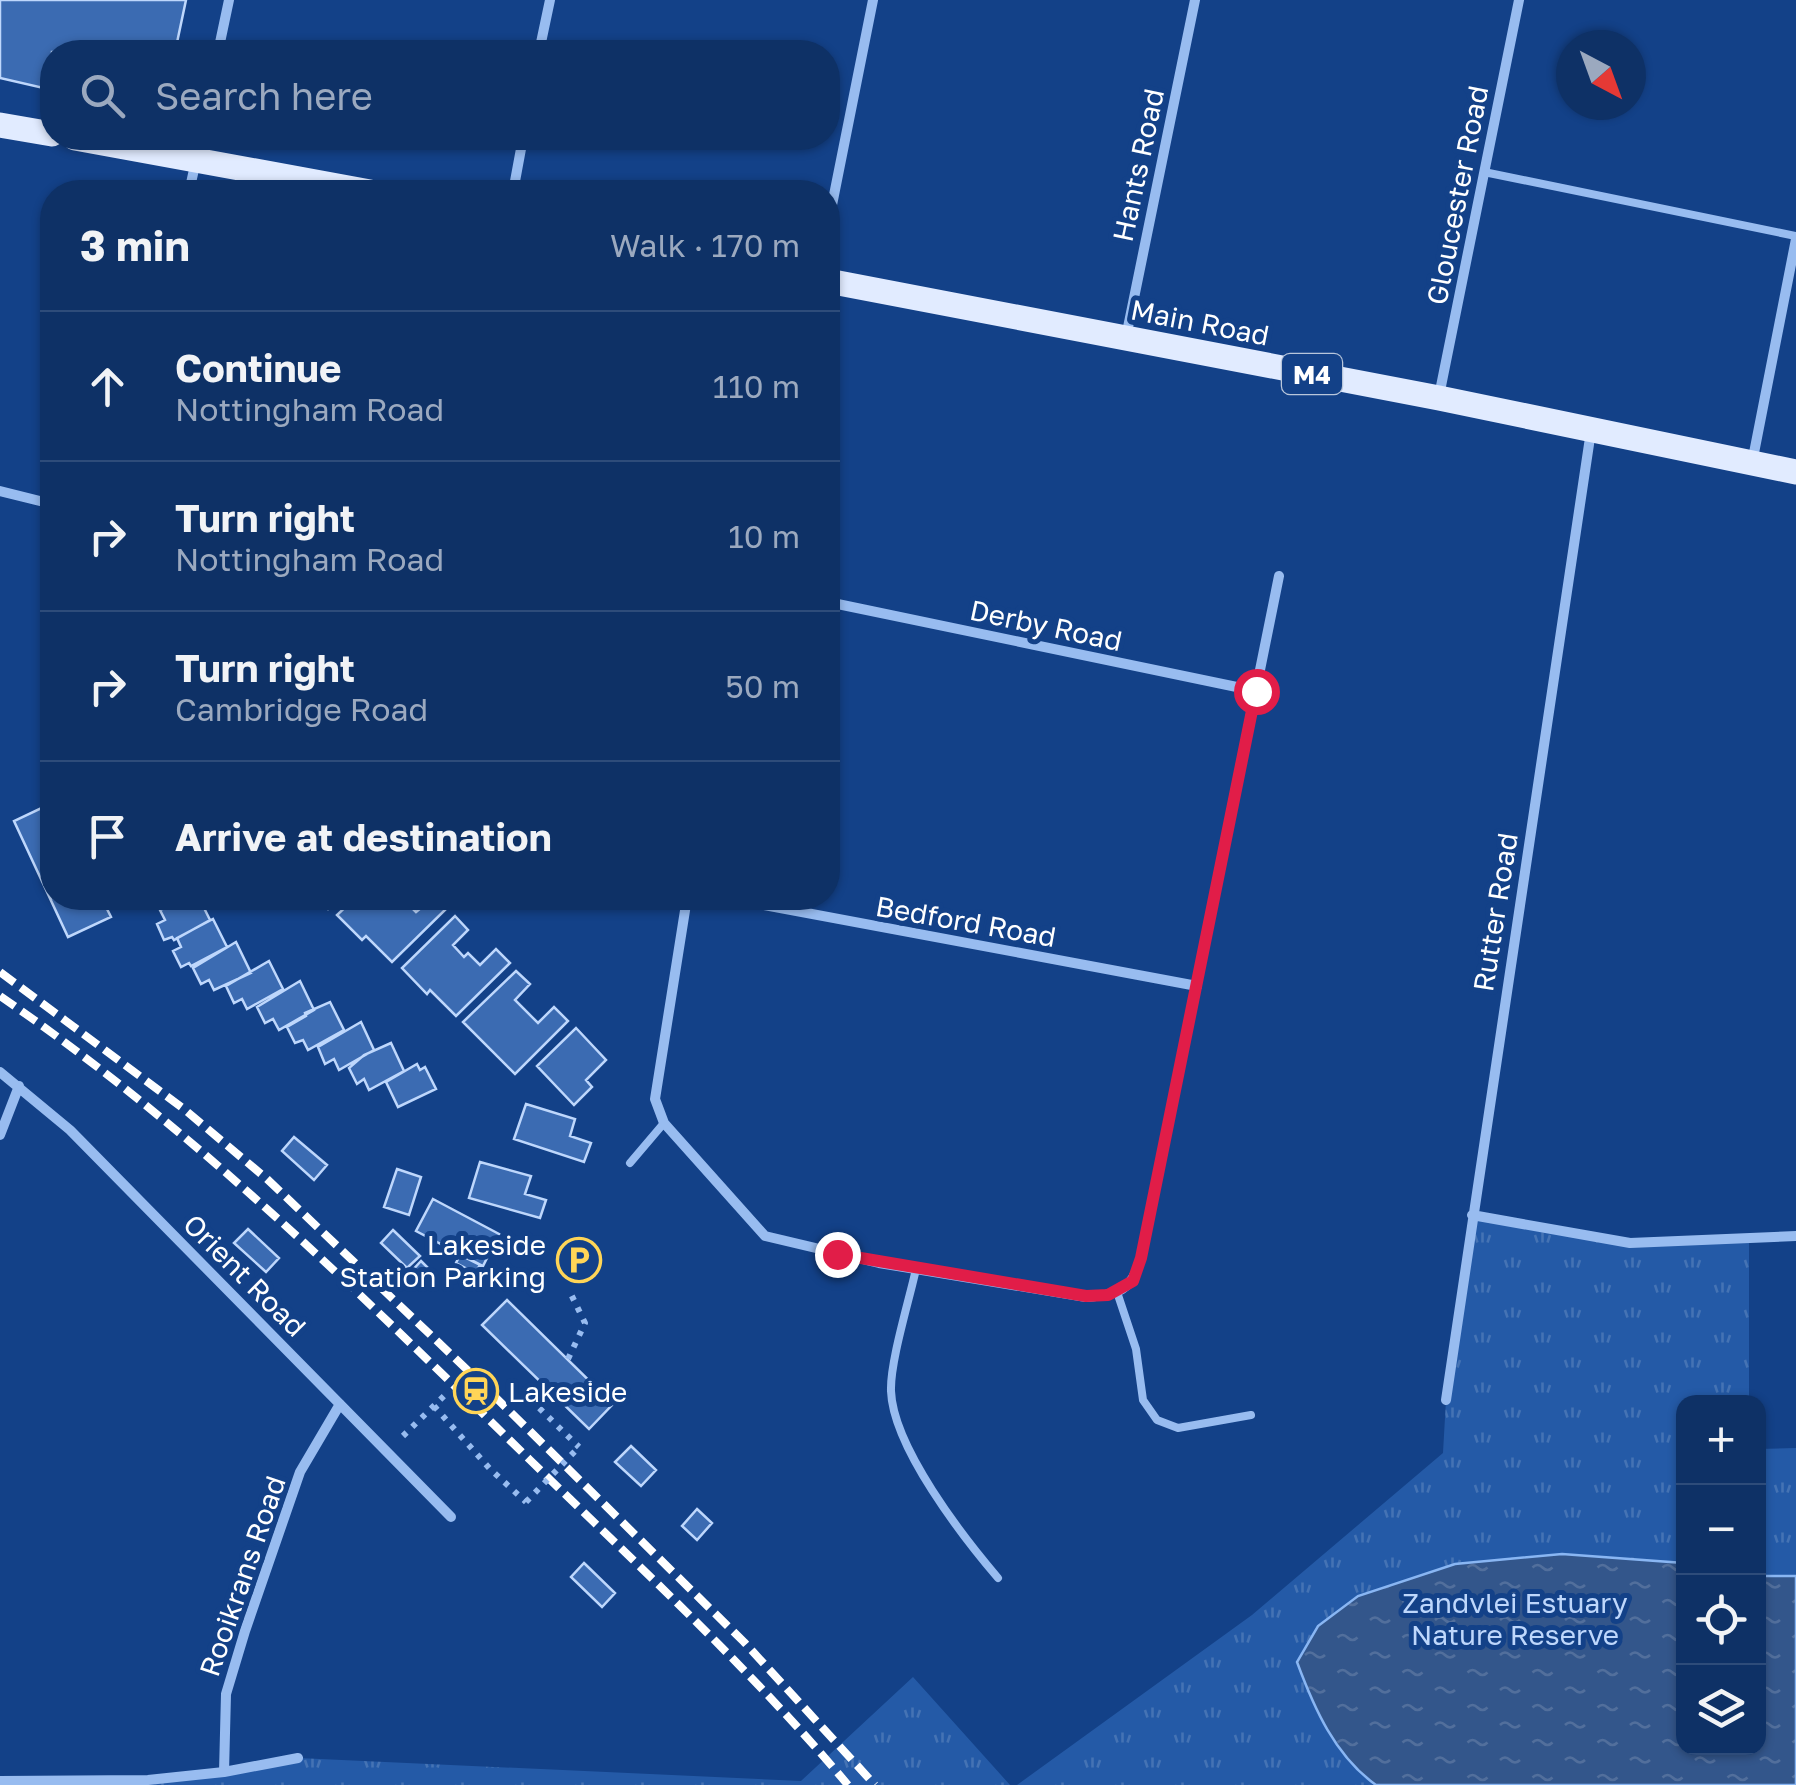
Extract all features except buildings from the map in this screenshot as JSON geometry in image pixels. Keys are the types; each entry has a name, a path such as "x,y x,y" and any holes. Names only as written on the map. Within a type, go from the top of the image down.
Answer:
{"main road":[{"path":"0,124 40,132"},
{"path":"206,150 323,180"},
{"name":"Main Road","path":"840,283 1439,398 1796,472"}],"street":[{"path":"221,40 230,0"},
{"path":"542,40 550,0"},
{"path":"837,180 872,0"},
{"name":"Hants Road","path":"1125,339 1196,0"},
{"name":"Gloucester Road","path":"1439,398 1519,0"},
{"path":"192,180 198,150"},
{"path":"515,180 520,150"},
{"path":"1752,462 1796,237"},
{"name":"Rutter Road","path":"1446,1400 1591,430"},
{"path":"0,491 40,501"},
{"path":"686,910 655,1099 664,1124 765,1236 916,1269 1086,1296 1126,1288 1137,1274 1279,576"},
{"name":"Derby Road","path":"840,604 1256,691"},
{"name":"Bedford Road","path":"791,910 1198,986"},
{"name":"Orient Road","path":"0,1072 70,1130 452,1518"},
{"path":"0,1135 18,1086"},
{"path":"1472,1214 1630,1243 1796,1236"},
{"name":"Rooikrans Road","path":"224,1772 226,1694 245,1631 300,1472 340,1404"},
{"path":"0,1781 148,1780 224,1772 298,1758"}],"lane":[{"path":"1484,172 1796,237"},
{"path":"630,1163 664,1124"},
{"path":"916,1269 891,1389 895,1413 930,1486 968,1543 998,1578"},
{"path":"1117,1292 1136,1349 1143,1400 1158,1420 1188,1428 1251,1416"}],"path":[{"path":"568,1360 585,1323 569,1290"},
{"path":"412,1426 444,1394"},
{"path":"434,1406 490,1469 526,1502 580,1447 530,1399"}],"green space":[{"name":"Zandvlei Estuary Nature Reserve","path":"1472,1215 1630,1243 1749,1238 1749,1395 1676,1395 1676,1755 1766,1755 1766,1449 1796,1448 1796,1785 1017,1785 1252,1615 1443,1453 1446,1400"},
{"path":"913,1677 1010,1785 0,1785 148,1780 298,1758 801,1781"}],"water":[{"path":"1562,1554 1676,1562 1676,1755 1766,1755 1766,1576 1796,1576 1796,1785 1376,1785 1337,1745 1297,1662 1318,1626 1358,1596 1455,1564"}],"railway":[{"path":"0,972 184,1109 267,1179 744,1642 875,1785"},
{"path":"0,996 141,1102 275,1216 693,1619 773,1700 848,1785"}],"place":[{"name":"Lakeside Station Parking","path":"579,1260"},
{"name":"Lakeside","path":"476,1391"}],"route":[{"path":"837,1254 1086,1296 1108,1295 1133,1281 1198,986 1256,691"}]}
